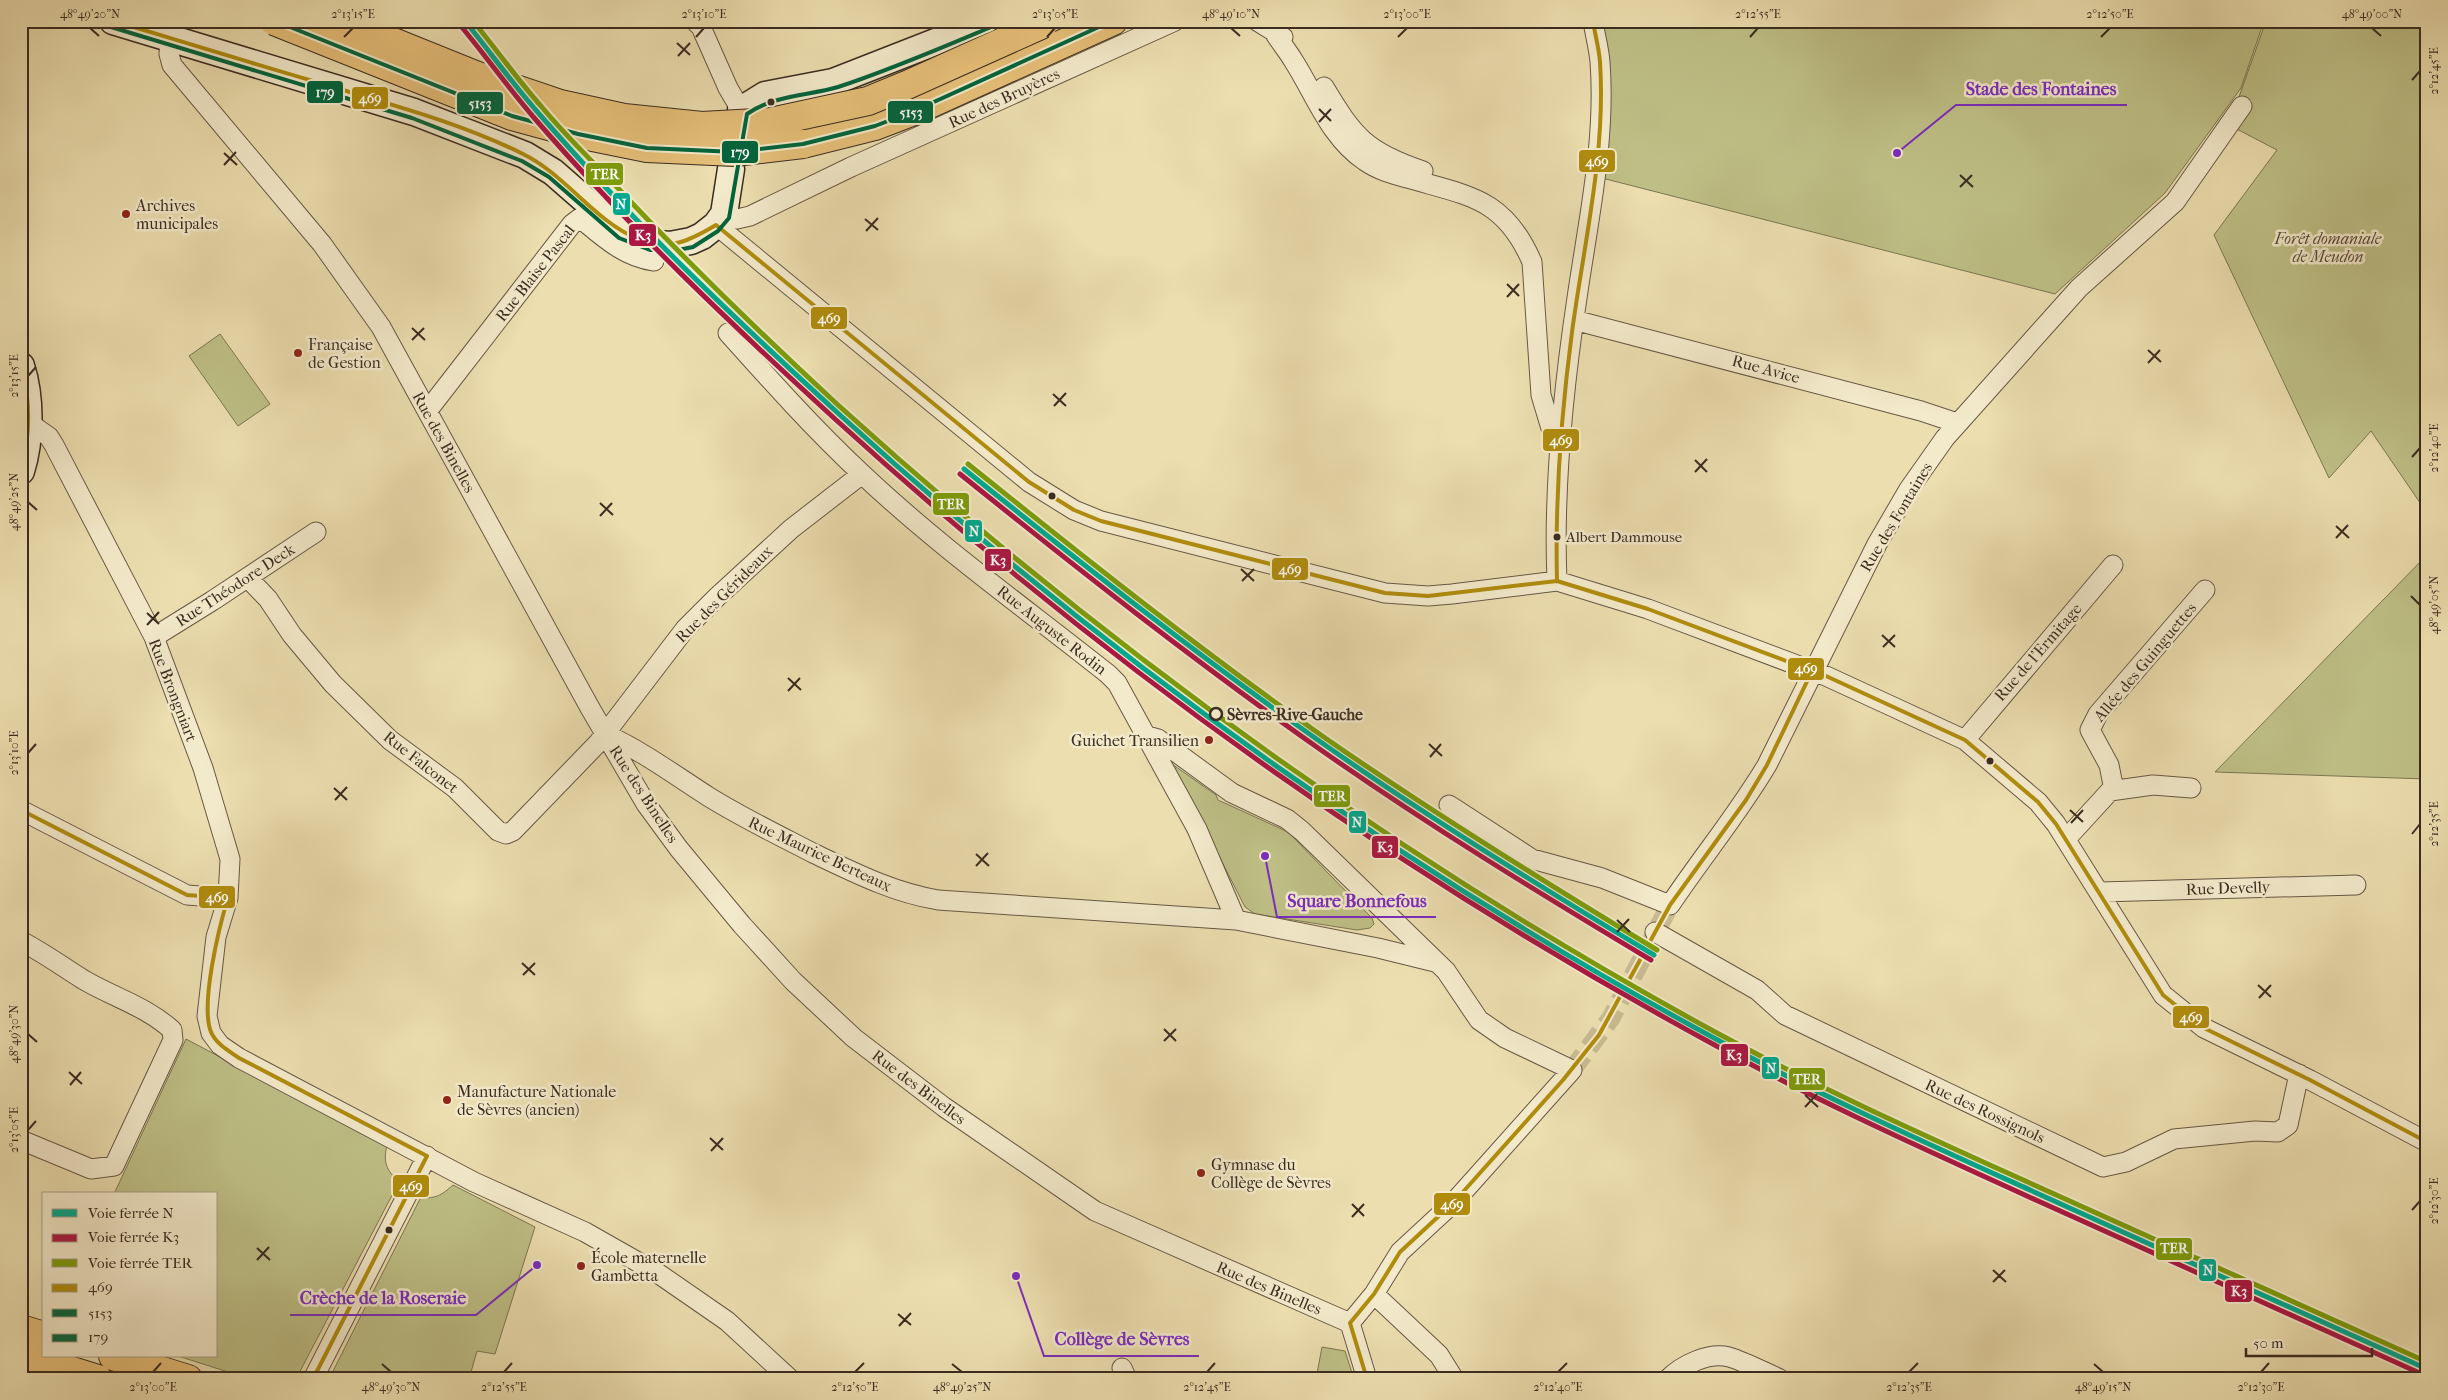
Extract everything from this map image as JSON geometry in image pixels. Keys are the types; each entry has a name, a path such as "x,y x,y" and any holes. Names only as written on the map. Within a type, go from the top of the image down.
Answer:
{"main road":[{"path":"274,21 512,116 578,134 646,148 735,152 803,144 875,126 914,111 1050,31"},
{"path":"341,21 475,75 560,104 624,118 702,126 771,122 868,100 1050,31 1113,21"},
{"path":"21,1329 42,1335"},
{"path":"21,1355 98,1379"},
{"path":"120,1358 188,1379"}],"street":[{"path":"695,21 701,27 728,88 741,110 765,95 833,82 972,24"},
{"name":"Rue des Bruyères","path":"720,220 750,216 851,167 1176,21"},
{"path":"1257,21 1288,40 1304,55 1334,105 1366,145 1406,165 1484,189 1511,208 1531,233 1540,257 1554,400 1564,407"},
{"path":"1557,581 1557,506 1564,407 1599,140 1600,60 1593,21"},
{"path":"120,22 414,112 525,155 553,172 612,224 634,239 656,245 691,241 702,236 720,220 731,169"},
{"path":"1274,32 1292,58 1332,126 1345,144 1363,160 1380,170 1487,203 1513,226 1524,241 1532,262 1541,395 1553,435 1561,440"},
{"name":"Rue des Binelles","path":"170,38 169,54 172,65 322,244 381,327 605,734 646,804 679,850 748,932 854,1038 944,1107 1095,1211 1350,1323"},
{"name":"Rue des Fontaines","path":"1449,805 1532,858 1602,878 1670,905 1702,858 1746,800 1767,765 1812,671 1877,544 1909,489 1958,423 2079,288 2175,202 2242,106"},
{"name":"Rue Blaise Pascal","path":"426,409 432,405 572,224 580,218 606,240 640,259 654,261 656,245"},
{"path":"720,220 1029,482 1074,510 1128,528 1385,593 1428,596 1557,581 1648,609 1812,671 1965,740 2038,802 2066,839 2163,995 2204,1028 2298,1074 2427,1142"},
{"name":"Rue Avice","path":"1574,320 1921,410 1958,423"},
{"name":"Rue Auguste Rodin","path":"728,333 800,413 862,474 933,536 1117,683 1197,829 1236,920"},
{"path":"21,366 24,376 25,426 21,471"},
{"name":"Rue Brongniart","path":"25,426 49,437 54,445 154,637 203,768 230,859 228,898 216,938 208,1016 211,1033 220,1045 239,1058 474,1182 585,1232 659,1274 727,1321 790,1379"},
{"name":"Rue des Gérideaux","path":"605,734 685,630 710,604 791,529 862,474"},
{"name":"Rue Théodore Deck","path":"154,637 248,578 316,532"},
{"name":"Rue de l'Ermitage","path":"1965,740 1970,731 2113,565"},
{"name":"Rue Falconet","path":"248,578 268,599 292,635 321,670 352,703 390,740 455,788 498,831 506,834 519,824 605,734"},
{"name":"Allée des Guinguettes","path":"2114,790 2109,765 2090,730 2098,714 2205,590"},
{"name":"Rue Maurice Berteaux","path":"605,734 636,748 738,815 890,889 938,900 1236,920 1371,946 1435,962"},
{"path":"1147,736 1158,739 1232,793 1287,819 1302,831 1451,978 1479,1020 1505,1038 1572,1070 1454,1202 1400,1252 1374,1294 1350,1323 1367,1379"},
{"path":"2066,839 2110,791 2153,785 2190,788"},
{"path":"21,810 187,895 228,898"},
{"name":"Rue Develly","path":"2100,892 2356,885"},
{"path":"1371,946 1382,936 1386,925 1386,915"},
{"name":"Rue des Rossignols","path":"1655,932 1757,990 1785,1015 2103,1167 2126,1162 2174,1138 2255,1130 2278,1132 2288,1125 2298,1074"},
{"path":"21,941 48,955 84,980 159,1018 172,1030 173,1040 114,1166 91,1169 21,1140"},
{"path":"313,1379 427,1156"},
{"path":"1374,1294 1439,1355 1454,1379"},
{"path":"1668,1379 1688,1364 1708,1358 1728,1357 1780,1379"}],"green space":[{"path":"1600,21 2264,21 2241,88 2165,193 2055,294 1598,177"},
{"name":"Forêt domaniale de Meudon","path":"2266,21 2427,21 2427,513 2371,431 2329,478 2214,235 2277,150 2229,125"},
{"path":"220,334 270,404 238,426 189,356"},
{"path":"2427,555 2427,779 2215,772"},
{"path":"1172,764 1216,795 1218,800 1288,832 1372,918 1374,924 1370,928 1357,930 1255,914 1245,907"},
{"path":"186,1039 387,1145 385,1156 388,1170 399,1182 296,1379 250,1379 184,1358 218,1358 218,1192 115,1192"},
{"path":"453,1185 535,1227 495,1354 477,1351 469,1379 329,1379 421,1197 430,1198 438,1196"},
{"path":"1322,1347 1345,1351 1354,1379 1316,1379"}],"tunnel":[{"path":"1572,1070 1611,1018 1670,905"}],"rail line":[{"name":"N","path":"465,21 531,105 612,194 724,307 840,415 941,504 1044,590 1150,673 1258,753 1369,830 1482,903 1597,972 1714,1038 1792,1079 1950,1154 2427,1369"},
{"name":"TER","path":"473,21 523,85 568,136 696,269 838,405 940,495 1150,665 1259,745 1370,822 1483,896 1599,966 1755,1053 1913,1130 2427,1362"},
{"name":"K3","path":"460,25 526,108 571,159 681,274 757,347 936,509 1040,595 1146,678 1254,758 1365,834 1478,907 1593,977 1749,1064 1947,1159 2424,1375"},
{"name":"TER","path":"968,464 1101,570 1328,740 1491,848 1657,950"},
{"name":"N","path":"964,469 1142,610 1233,679 1325,745 1488,853 1654,955"},
{"name":"K3","path":"960,474 1138,615 1229,684 1321,750 1484,858 1651,960"}],"transit line":[{"name":"469","path":"114,21 423,114 474,132 523,154 538,163 608,221 638,239 660,244 679,243 697,236 716,225 1029,482 1074,510 1101,521 1385,593 1428,596 1557,581 1648,609 1826,676 1965,740 2038,802 2056,824 2163,995 2204,1028 2310,1080 2427,1142"},
{"name":"5153","path":"275,21 512,116 578,134 647,148 735,152 803,144 875,126 914,111 1112,21"},
{"name":"469","path":"1557,581 1558,488 1565,394 1572,332 1593,198 1600,130 1600,62 1593,21"},
{"name":"179","path":"111,27 412,118 522,161 549,177 619,238 650,250 678,250 693,247 718,231 729,218 747,114 779,99 838,87 991,27"},
{"name":"469","path":"21,367 28,406 28,431 21,470"},
{"name":"469","path":"1367,1379 1350,1323 1374,1294 1400,1252 1454,1202 1563,1080 1599,1035 1670,905 1746,800 1767,765 1812,671"},
{"name":"469","path":"21,810 187,895 228,898 220,927 209,985 208,1020 211,1032 216,1040 239,1058 427,1156 313,1379"}],"place":[{"name":"Stade des Fontaines","path":"1897,153"},
{"name":"Archives municipales","path":"126,214"},
{"name":"Française de Gestion","path":"298,353"},
{"name":"Albert Dammouse","path":"1557,537"},
{"name":"Sèvres-Rive-Gauche","path":"1216,714"},
{"name":"Guichet Transilien","path":"1209,740"},
{"name":"Square Bonnefous","path":"1265,856"},
{"name":"Manufacture Nationale de Sèvres (ancien)","path":"447,1100"},
{"name":"Gymnase du Collège de Sèvres","path":"1201,1173"},
{"name":"Crèche de la Roseraie","path":"537,1265"},
{"name":"École maternelle Gambetta","path":"581,1266"},
{"name":"Collège de Sèvres","path":"1016,1276"}]}
